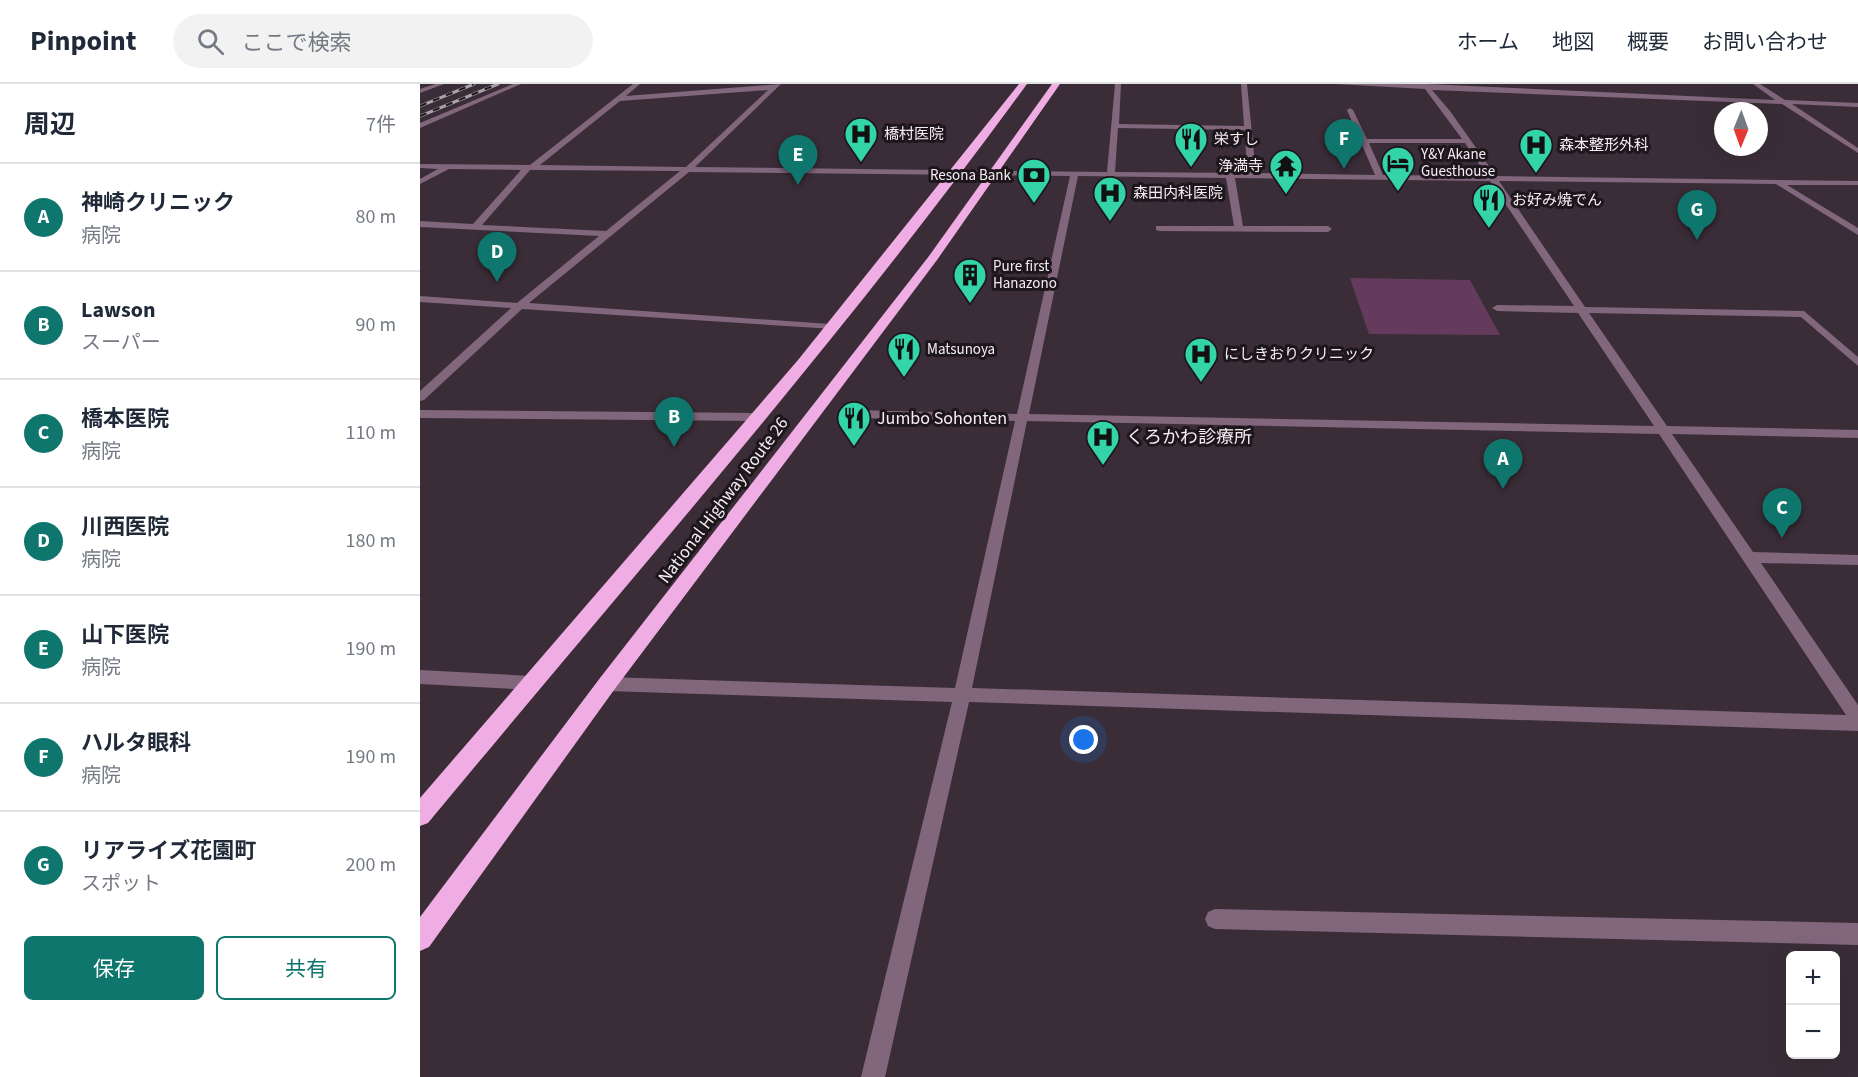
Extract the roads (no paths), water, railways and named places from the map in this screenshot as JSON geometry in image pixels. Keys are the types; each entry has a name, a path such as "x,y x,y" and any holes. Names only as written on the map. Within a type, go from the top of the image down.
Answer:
{"highway":[{"name":"National Highway Route 26","path":"420,815 758,417 957,173 1023,84"},
{"name":"National Highway Route 26","path":"420,938 607,684 994,174 1056,84"}],"street":[{"path":"420,91 441,84"},
{"path":"422,124 518,84"},
{"path":"477,225 530,167 637,84"},
{"path":"1111,176 1117,126 1118,84"},
{"path":"1244,84 1252,175"},
{"path":"1338,84 1425,85 1858,105"},
{"path":"1596,84 1606,94"},
{"path":"1756,84 1858,151"},
{"path":"1425,85 1448,112 1465,141 1858,721"},
{"path":"616,99 775,86"},
{"path":"420,397 519,306 689,168 775,86"},
{"path":"1350,111 1380,177"},
{"path":"1117,126 1248,128"},
{"path":"1364,141 1465,141"},
{"path":"420,166 689,168 1074,176 1252,175 1858,183"},
{"path":"420,182 447,167"},
{"path":"1230,175 1239,228"},
{"path":"873,1077 962,694 1074,176"},
{"path":"1778,181 1858,232"},
{"path":"420,224 477,225 607,234"},
{"path":"1159,228 1328,229"},
{"path":"420,299 830,327"},
{"path":"1497,308 1804,314 1858,363"},
{"path":"420,414 758,417"},
{"path":"853,414 1858,434"},
{"path":"1748,557 1858,560"},
{"path":"420,677 531,683"},
{"path":"607,684 1858,721"},
{"path":"1215,919 1858,934"}],"railway":[{"path":"420,106 474,84"},
{"path":"420,116 498,84"}],"place":[{"name":"橋村医院","path":"861,163"},
{"name":"栄すし","path":"1191,168"},
{"name":"ハルタ眼科","path":"1344,169"},
{"name":"森本整形外科","path":"1536,174"},
{"name":"山下医院","path":"798,185"},
{"name":"Y&Y Akane Guesthouse","path":"1398,192"},
{"name":"浄満寺","path":"1286,195"},
{"name":"Resona Bank","path":"1034,204"},
{"name":"森田内科医院","path":"1110,222"},
{"name":"お好み焼でん","path":"1489,229"},
{"name":"リアライズ花園町","path":"1697,240"},
{"name":"川西医院","path":"497,282"},
{"name":"Pure first Hanazono","path":"970,304"},
{"name":"Matsunoya","path":"904,378"},
{"name":"にしきおりクリニック","path":"1201,383"},
{"name":"Lawson","path":"674,447"},
{"name":"Jumbo Sohonten","path":"854,447"},
{"name":"くろかわ診療所","path":"1103,466"},
{"name":"神崎クリニック","path":"1503,489"},
{"name":"橋本医院","path":"1782,538"}]}
